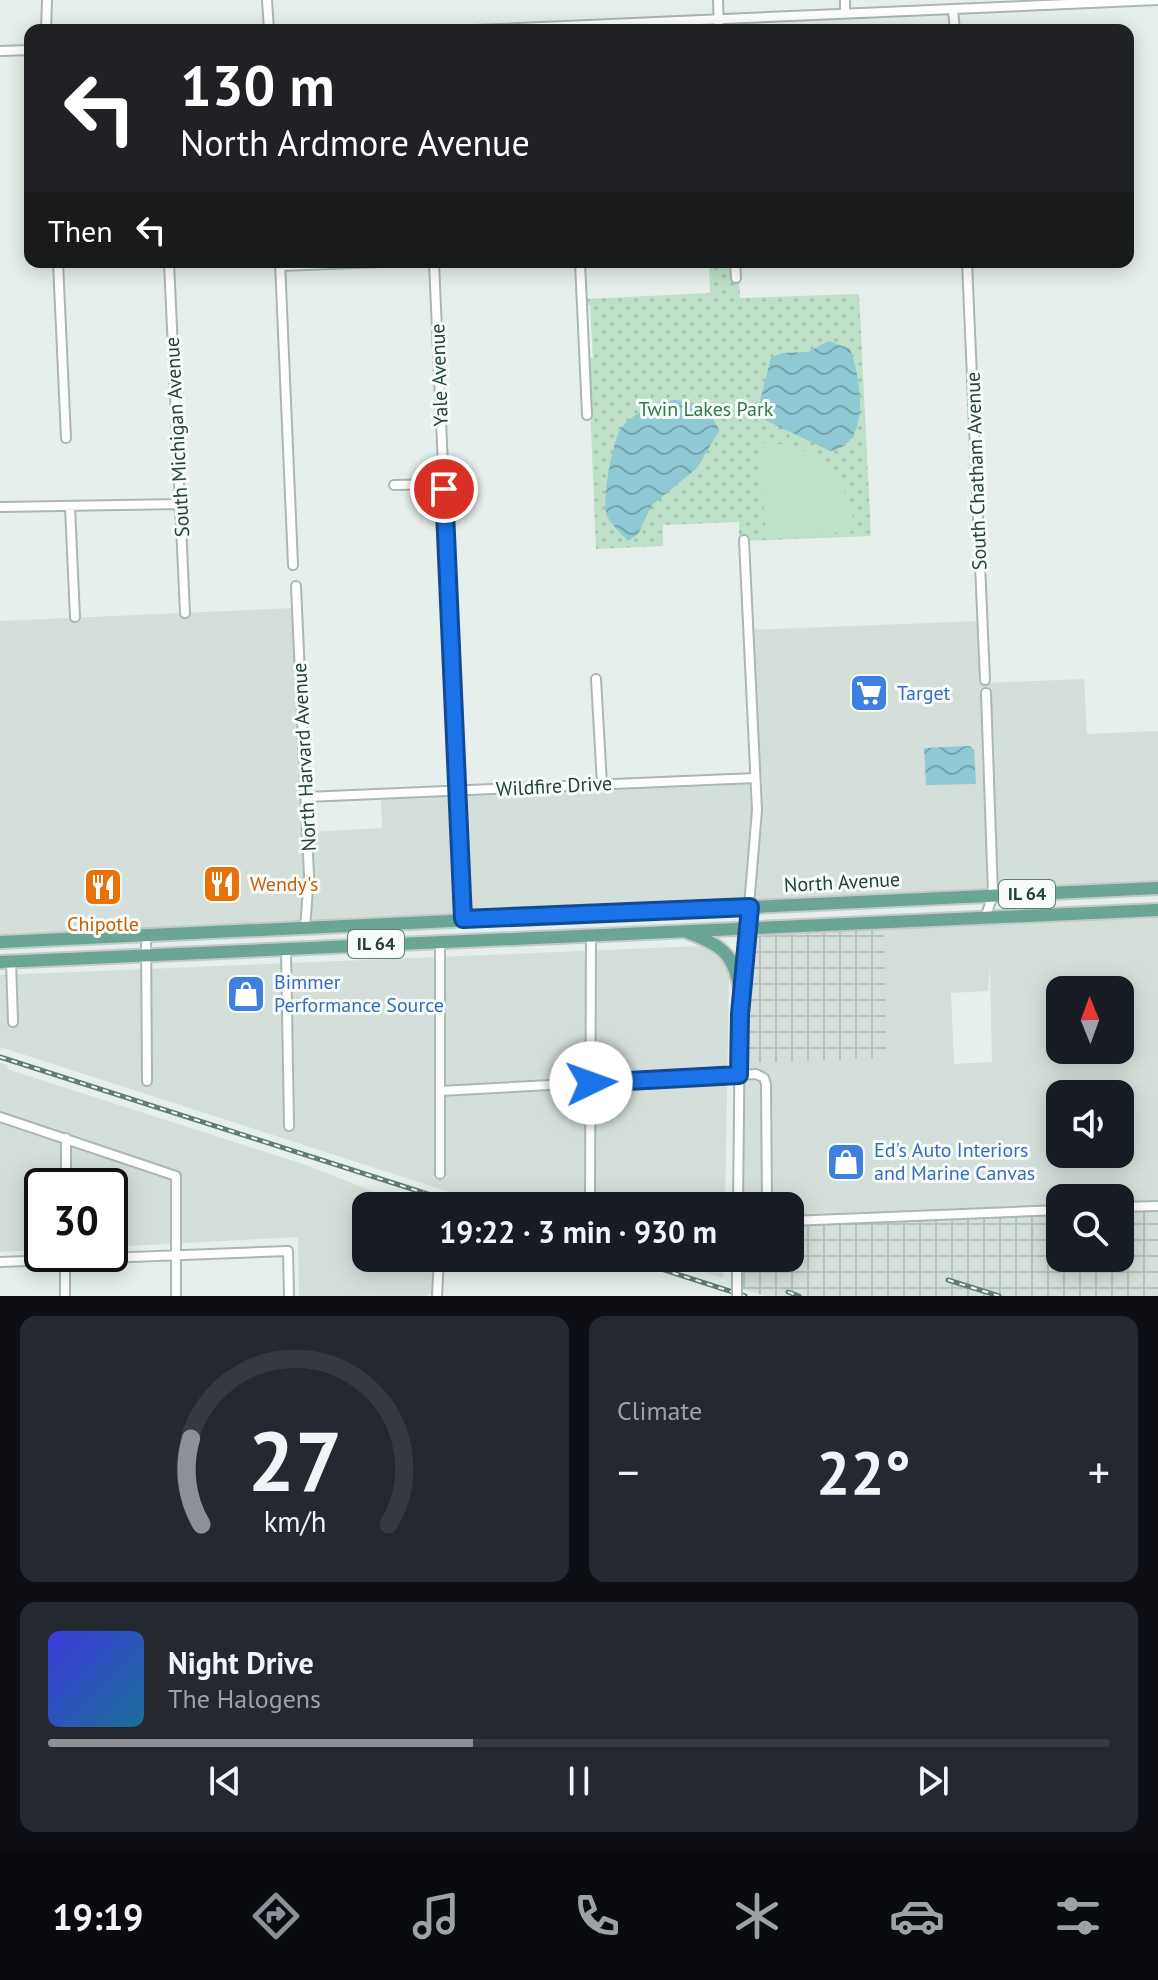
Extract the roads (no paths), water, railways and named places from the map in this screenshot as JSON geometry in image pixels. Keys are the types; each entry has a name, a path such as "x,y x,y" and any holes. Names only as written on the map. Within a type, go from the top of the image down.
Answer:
{"main road":[{"name":"North Avenue","path":"0,942 1158,888"},
{"name":"North Avenue","path":"6,962 1158,910"},
{"path":"683,931 724,949 736,969 741,993"}],"street":[{"path":"46,24 47,0"},
{"path":"267,0 269,24"},
{"path":"718,0 719,24"},
{"path":"845,0 845,13"},
{"path":"730,24 956,6 1158,0"},
{"path":"0,51 24,50"},
{"path":"58,268 66,438"},
{"name":"South Michigan Avenue","path":"169,268 185,613"},
{"path":"280,268 293,565"},
{"name":"Yale Avenue","path":"434,268 463,919"},
{"path":"580,268 587,415"},
{"path":"735,268 736,278"},
{"name":"South Chatham Avenue","path":"967,268 985,680"},
{"path":"394,485 444,484"},
{"path":"0,507 181,504"},
{"path":"70,507 75,617"},
{"path":"738,1192 741,993 755,859 755,778 744,540"},
{"name":"North Harvard Avenue","path":"296,586 309,876 305,928"},
{"path":"596,679 602,784"},
{"path":"985,918 993,895 986,693"},
{"name":"Wildfire Drive","path":"306,797 755,778"},
{"path":"146,934 147,1081"},
{"path":"590,1192 591,935"},
{"path":"440,941 440,1174"},
{"path":"286,948 289,1126"},
{"path":"6,962 13,1022"},
{"path":"440,1091 756,1074 764,1078 766,1084 767,1192"},
{"path":"0,1117 176,1176 176,1296"},
{"path":"66,1138 66,1168"},
{"path":"1134,1207 1158,1206"},
{"path":"804,1220 1046,1211"},
{"path":"128,1256 288,1251 289,1296"},
{"path":"0,1262 24,1260"},
{"path":"65,1272 65,1296"},
{"path":"437,1296 438,1272"},
{"path":"737,1272 737,1296"}],"water":[{"path":"829,341 850,349 860,392 858,424 852,437 843,446 830,451 765,420 759,405 771,358 782,353 808,352"},
{"path":"672,400 701,408 712,418 719,431 697,468 652,505 638,534 628,541 610,521 606,511 609,472 618,433 633,417"},
{"path":"970,746 974,750 976,784 926,785 924,748"}],"railway":[{"path":"0,1057 421,1192"},
{"path":"670,1272 745,1296"},
{"path":"948,1280 999,1296"},
{"path":"788,1292 799,1296"}],"place":[{"name":"Target","path":"869,693"},
{"name":"Wendy's","path":"222,884"},
{"name":"Chipotle","path":"103,887"},
{"name":"Bimmer Performance Source","path":"246,994"},
{"name":"Ed's Auto Interiors and Marine Canvas","path":"846,1162"}],"park label":[{"name":"Twin Lakes Park","path":"706,409"}]}
